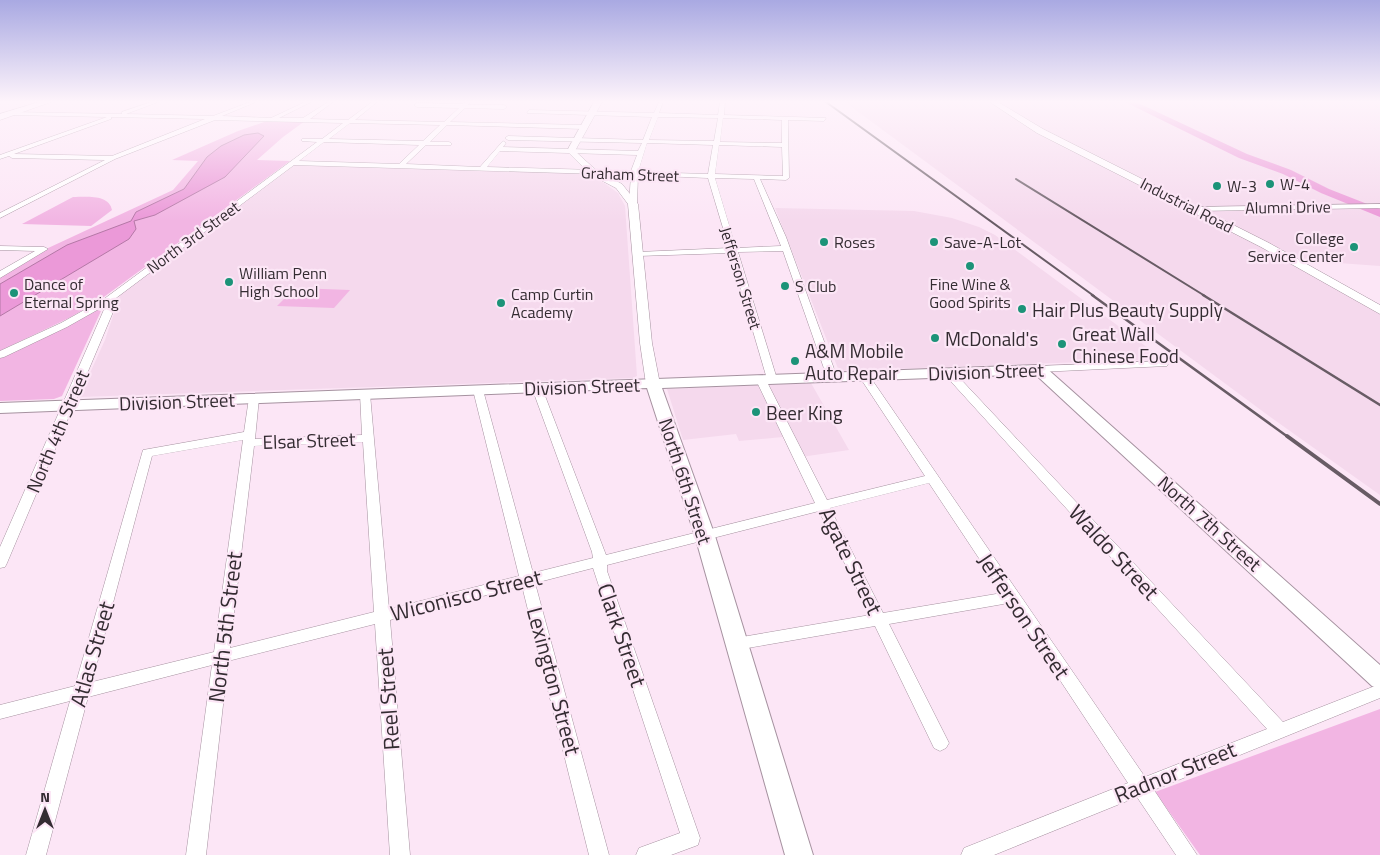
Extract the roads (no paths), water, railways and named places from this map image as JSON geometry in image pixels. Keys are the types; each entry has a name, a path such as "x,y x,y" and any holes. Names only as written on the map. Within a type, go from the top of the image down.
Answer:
{"main road":[{"name":"Division Street","path":"0,408 1039,369"},
{"name":"North 7th Street","path":"1039,369 1380,679"},
{"name":"North 6th Street","path":"653,384 704,536 799,855"}],"street":[{"path":"1,156 42,142"},
{"path":"0,216 113,158 154,142"},
{"name":"North 3rd Street","path":"0,355 64,325 106,300 322,142"},
{"path":"368,142 450,144"},
{"path":"482,169 504,142"},
{"path":"562,158 571,151 576,142"},
{"path":"642,142 786,145 786,142"},
{"name":"North 6th Street","path":"645,142 634,174 633,204 649,368 653,384"},
{"name":"Industrial Road","path":"1062,142 1266,245 1380,310"},
{"path":"401,166 424,143"},
{"path":"711,176 716,144"},
{"name":"Graham Street","path":"294,163 786,178 786,145"},
{"path":"498,149 641,153"},
{"path":"529,157 534,150"},
{"path":"571,151 594,173 619,186 633,204"},
{"path":"1,156 113,158"},
{"path":"520,170 524,164"},
{"path":"555,171 558,165"},
{"name":"Jefferson Street","path":"711,176 733,250 766,380"},
{"path":"756,177 786,248 832,377"},
{"name":"Alumni Drive","path":"1196,209 1377,206"},
{"path":"0,248 44,249 0,275"},
{"path":"638,254 786,248"},
{"name":"North 4th Street","path":"0,563 111,305 106,300"},
{"name":"Division Street","path":"1039,369 1163,364"},
{"name":"Waldo Street","path":"949,373 1280,731"},
{"name":"Jefferson Street","path":"864,376 1011,597 1187,855"},
{"name":"Agate Street","path":"766,380 823,505 940,743"},
{"name":"Clark Street","path":"537,388 584,509 600,562 600,572 691,838 646,855"},
{"name":"Lexington Street","path":"478,390 599,855"},
{"name":"Reel Street","path":"365,394 400,855"},
{"name":"North 5th Street","path":"196,855 254,398"},
{"name":"Elsar Street","path":"148,454 249,439 369,438"},
{"name":"Atlas Street","path":"36,855 148,454"},
{"name":"Wiconisco Street","path":"0,712 932,478"},
{"path":"736,644 1011,597"},
{"name":"Radnor Street","path":"971,855 1380,691"}],"waterway":[{"path":"1213,142 1380,213"}],"railway":[{"path":"881,142 1094,296"},
{"path":"1016,179 1205,296"},
{"path":"1092,295 1288,437"},
{"path":"1203,295 1380,405"},
{"path":"1287,436 1380,504"}],"place":[{"name":"W-4","path":"1270,184"},
{"name":"W-3","path":"1217,186"},
{"name":"Roses","path":"824,242"},
{"name":"Save-A-Lot","path":"934,242"},
{"name":"College Service Center","path":"1354,247"},
{"name":"Fine Wine & Good Spirits","path":"970,266"},
{"name":"William Penn High School","path":"229,282"},
{"name":"S Club","path":"785,286"},
{"name":"Dance of Eternal Spring","path":"14,293"},
{"name":"Camp Curtin Academy","path":"501,303"},
{"name":"Hair Plus Beauty Supply","path":"1022,309"},
{"name":"McDonald's","path":"935,338"},
{"name":"Great Wall Chinese Food","path":"1062,344"},
{"name":"A&M Mobile Auto Repair","path":"795,361"},
{"name":"Beer King","path":"756,412"}]}
